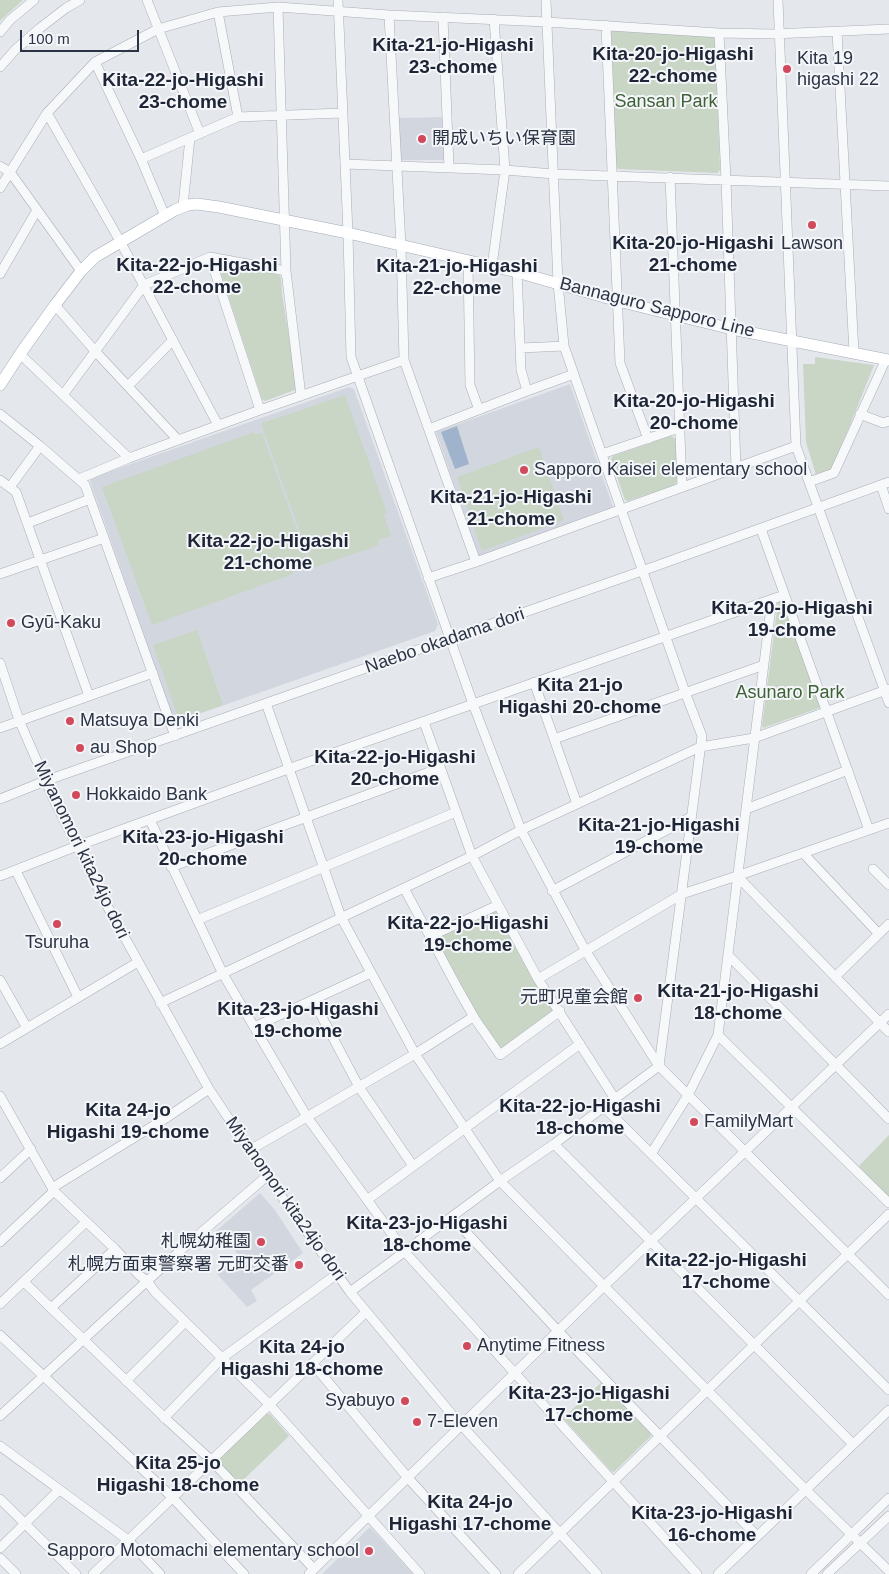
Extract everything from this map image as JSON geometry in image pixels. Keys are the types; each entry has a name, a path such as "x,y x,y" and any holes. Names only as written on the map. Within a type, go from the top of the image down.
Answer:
{"main road":[{"name":"Bannaguro Sapporo Line","path":"1,383 55,305 94,257 182,206 197,204 219,206 348,233 517,272 618,301 732,329 887,359"}],"street":[{"path":"0,32 10,20 34,0"},
{"path":"0,67 15,50 40,28 80,0"},
{"path":"147,0 200,134"},
{"path":"338,0 348,233 351,357 473,704 521,830 584,950 659,1066 889,1295"},
{"path":"350,1292 659,1066 702,736 620,509 564,346 558,283 546,0"},
{"path":"778,0 796,446 887,690 889,703"},
{"path":"278,7 286,271 301,396"},
{"path":"0,188 47,114 95,62 158,29 218,12 278,7 719,33 780,34 889,29"},
{"path":"218,12 238,117"},
{"path":"389,15 398,167 404,360 476,562"},
{"path":"443,17 450,168"},
{"path":"492,266 505,170 494,20"},
{"path":"606,25 620,363 648,439"},
{"path":"837,31 854,353"},
{"path":"719,33 736,467"},
{"path":"95,62 141,159 165,216"},
{"path":"141,159 238,117 342,113"},
{"path":"47,114 120,241 218,425"},
{"path":"182,206 190,138"},
{"path":"345,164 505,170 554,174 889,186"},
{"path":"0,166 10,172 81,271"},
{"path":"670,178 682,487"},
{"path":"0,274 37,210"},
{"path":"63,395 144,285 210,257 286,271"},
{"path":"210,257 260,410"},
{"path":"468,261 470,385 478,410"},
{"path":"517,272 521,370 527,391"},
{"path":"55,305 178,440"},
{"path":"128,386 173,340"},
{"path":"520,348 564,346"},
{"path":"20,354 129,458"},
{"path":"809,482 834,473 887,359"},
{"path":"79,479 218,425 404,360"},
{"path":"429,429 574,374"},
{"path":"0,414 85,485 175,736"},
{"path":"860,414 883,423 889,420"},
{"path":"602,454 679,428"},
{"path":"10,487 40,446"},
{"path":"428,578 796,446"},
{"path":"0,480 16,492 89,696"},
{"path":"885,483 889,509"},
{"name":"Naebo okadama dori","path":"0,799 45,781 642,571 885,483"},
{"path":"28,523 90,499"},
{"path":"761,528 869,830"},
{"path":"0,574 104,538"},
{"path":"0,876 288,769 784,595"},
{"path":"651,1154 688,1095 718,1036 772,599"},
{"name":"Miyanomori kita24jo dori","path":"0,663 19,720 45,781 104,902 210,1089 267,1176 350,1292 410,1366 597,1574"},
{"path":"554,739 764,665"},
{"path":"0,728 152,672"},
{"path":"534,682 577,804"},
{"path":"160,1003 472,856 521,830 700,747 754,738 827,710 887,690"},
{"path":"266,703 341,917 415,1054 500,1181 806,1490 889,1571"},
{"path":"424,722 472,856 538,979 615,1099"},
{"path":"171,867 440,768"},
{"path":"746,809 848,770"},
{"path":"197,920 456,812"},
{"path":"552,891 691,817"},
{"path":"150,820 223,974 307,1117 367,1200 405,1252 697,1574"},
{"path":"538,979 584,950 682,894 889,823"},
{"path":"803,853 879,934"},
{"path":"873,869 889,885"},
{"path":"16,871 78,997"},
{"path":"737,876 889,1032"},
{"path":"404,888 458,990 500,1055 560,1011"},
{"path":"431,936 498,905"},
{"path":"835,977 889,924"},
{"path":"728,955 889,1119"},
{"path":"0,1044 138,962"},
{"path":"254,1027 371,973"},
{"path":"0,980 27,1028"},
{"path":"313,1000 359,1087 413,1166"},
{"path":"24,1282 164,1418 211,1460 312,1571 604,1286 889,1014"},
{"path":"250,1150 415,1054 474,1017"},
{"path":"718,1036 889,1203"},
{"path":"367,1200 580,1044"},
{"path":"0,1242 53,1189 210,1089"},
{"path":"0,1096 3,1110 31,1149 53,1189 115,1249 138,1276 147,1281 155,1292 269,1404 420,1574"},
{"path":"604,1107 889,1390"},
{"path":"554,1144 853,1444"},
{"path":"0,1178 31,1149"},
{"path":"0,1416 147,1281 267,1176"},
{"path":"518,1574 559,1532 889,1214"},
{"path":"452,1217 558,1331 757,1536"},
{"path":"0,1304 86,1222"},
{"path":"51,1308 115,1249"},
{"path":"164,1418 222,1358 337,1274"},
{"path":"93,1574 366,1312"},
{"path":"126,1381 185,1322"},
{"path":"0,1335 172,1497 244,1574"},
{"path":"312,1364 408,1478 496,1574"},
{"path":"718,1574 889,1410"},
{"path":"0,1446 128,1540 160,1574"},
{"path":"0,1548 59,1490"},
{"path":"811,1574 889,1498"},
{"path":"0,1499 76,1574"},
{"path":"827,1574 889,1516"},
{"path":"0,1558 16,1574"}],"shaded area":[{"name":"開成いちい保育園","path":"445,117 446,160 400,160 398,118"},
{"name":"Sapporo Kaisei elementary school","path":"570,384 613,507 479,556 436,432"},
{"path":"349,387 354,389 438,624 435,631 179,721 174,720 90,481 91,478"},
{"name":"札幌幼稚園","path":"260,1193 275,1210 303,1253 251,1290 257,1301 247,1307 217,1274 239,1255 216,1231"},
{"name":"Sapporo Motomachi elementary school","path":"370,1527 413,1574 322,1574"}],"green space":[{"path":"0,0 23,0 0,21"},
{"name":"Sansan Park","path":"614,30 712,35 715,38 720,170 717,173 618,169 616,166 611,32"},
{"path":"222,264 279,275 281,278 297,387 295,390 265,401 262,399 219,268"},
{"path":"815,357 874,365 832,470 816,475 806,442 803,364 815,364"},
{"path":"345,395 387,513 384,515 391,536 378,540 379,545 313,568 262,423"},
{"path":"254,432 255,435 262,433 308,561 290,567 293,574 152,625 102,487"},
{"path":"671,436 676,439 677,482 675,485 628,501 625,500 611,459 613,456"},
{"path":"539,447 564,520 482,551 457,477"},
{"name":"Asunaro Park","path":"783,601 822,707 763,728 778,602"},
{"path":"197,630 223,705 179,720 153,645"},
{"path":"495,911 498,912 553,1009 553,1012 502,1049 499,1048 478,1017 437,940"},
{"path":"889,1135 889,1198 859,1166"},
{"path":"602,1382 650,1432 651,1436 614,1472 563,1418"},
{"path":"266,1414 270,1414 289,1436 239,1484 220,1463 220,1458"}],"water":[{"path":"457,426 469,464 455,469 441,432"}],"place":[{"name":"Kita 19 higashi 22","path":"787,69"},
{"name":"開成いちい保育園","path":"422,139"},
{"name":"Lawson","path":"812,225"},
{"name":"Sapporo Kaisei elementary school","path":"524,470"},
{"name":"Gyū-Kaku","path":"11,623"},
{"name":"Matsuya Denki","path":"70,721"},
{"name":"au Shop","path":"80,748"},
{"name":"Hokkaido Bank","path":"76,795"},
{"name":"Tsuruha","path":"57,924"},
{"name":"元町児童会館","path":"638,998"},
{"name":"FamilyMart","path":"694,1122"},
{"name":"札幌幼稚園","path":"261,1242"},
{"name":"札幌方面東警察署 元町交番","path":"299,1265"},
{"name":"Anytime Fitness","path":"467,1346"},
{"name":"Syabuyo","path":"405,1401"},
{"name":"7-Eleven","path":"417,1422"},
{"name":"Sapporo Motomachi elementary school","path":"369,1551"}],"district":[{"name":"Kita-21-jo-Higashi 23-chome","path":"453,57"},
{"name":"Kita-20-jo-Higashi 22-chome","path":"673,66"},
{"name":"Kita-22-jo-Higashi 23-chome","path":"183,92"},
{"name":"Kita-20-jo-Higashi 21-chome","path":"693,255"},
{"name":"Kita-22-jo-Higashi 22-chome","path":"197,277"},
{"name":"Kita-21-jo-Higashi 22-chome","path":"457,278"},
{"name":"Kita-20-jo-Higashi 20-chome","path":"694,413"},
{"name":"Kita-21-jo-Higashi 21-chome","path":"511,509"},
{"name":"Kita-22-jo-Higashi 21-chome","path":"268,553"},
{"name":"Kita-20-jo-Higashi 19-chome","path":"792,620"},
{"name":"Kita 21-jo Higashi 20-chome","path":"580,697"},
{"name":"Kita-22-jo-Higashi 20-chome","path":"395,769"},
{"name":"Kita-21-jo-Higashi 19-chome","path":"659,837"},
{"name":"Kita-23-jo-Higashi 20-chome","path":"203,849"},
{"name":"Kita-22-jo-Higashi 19-chome","path":"468,935"},
{"name":"Kita-21-jo-Higashi 18-chome","path":"738,1003"},
{"name":"Kita-23-jo-Higashi 19-chome","path":"298,1021"},
{"name":"Kita-22-jo-Higashi 18-chome","path":"580,1118"},
{"name":"Kita 24-jo Higashi 19-chome","path":"128,1122"},
{"name":"Kita-23-jo-Higashi 18-chome","path":"427,1235"},
{"name":"Kita-22-jo-Higashi 17-chome","path":"726,1272"},
{"name":"Kita 24-jo Higashi 18-chome","path":"302,1359"},
{"name":"Kita-23-jo-Higashi 17-chome","path":"589,1405"},
{"name":"Kita 25-jo Higashi 18-chome","path":"178,1475"},
{"name":"Kita 24-jo Higashi 17-chome","path":"470,1514"},
{"name":"Kita-23-jo-Higashi 16-chome","path":"712,1525"}]}
